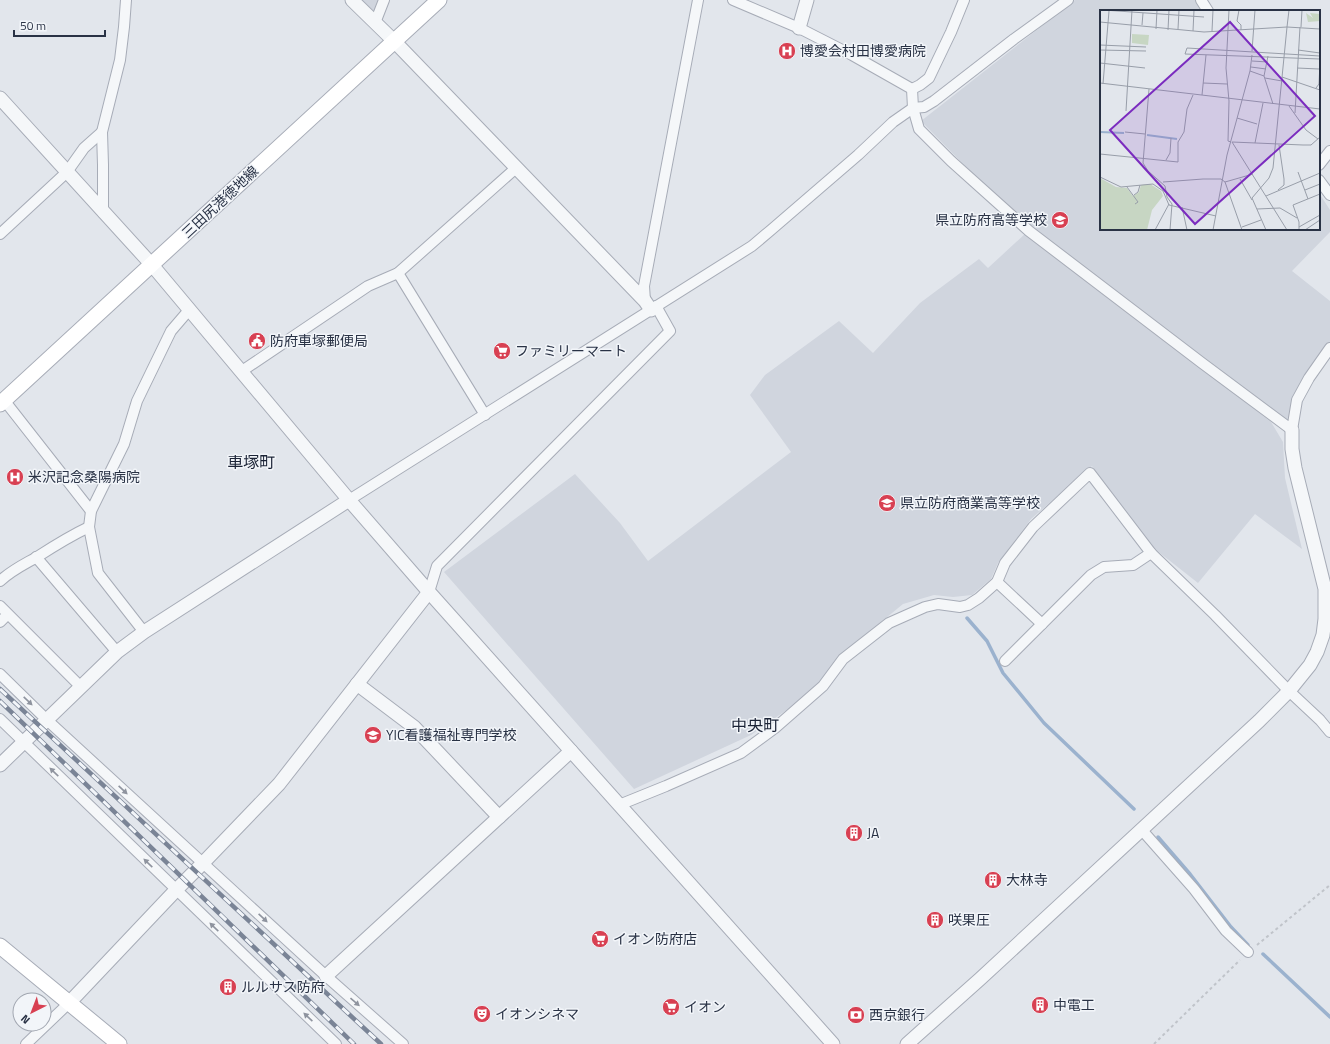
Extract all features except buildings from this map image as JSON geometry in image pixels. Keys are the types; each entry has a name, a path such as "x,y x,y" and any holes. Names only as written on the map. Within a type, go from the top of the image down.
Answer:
{"main road":[{"name":"三田尻港徳地線","path":"2,402 438,0"},
{"path":"0,946 119,1044"}],"street":[{"path":"103,213 102,132 120,60 126,0"},
{"path":"26,1044 69,1003 279,784 429,592 437,566 670,331 651,306 394,41 352,0"},
{"path":"375,23 384,0"},
{"path":"651,306 644,286 698,0"},
{"path":"733,0 799,28 852,54 912,89"},
{"path":"799,28 807,0"},
{"path":"912,89 929,78 951,32 964,0"},
{"path":"0,765 117,652 144,632 484,415 651,306 752,246 852,160 893,122 913,108 924,107 934,101 1014,39 1068,0"},
{"path":"1200,0 1207,10"},
{"path":"912,89 913,108 919,129 951,161 1029,231 1292,430"},
{"path":"0,98 103,213 152,265 429,592 833,1044"},
{"path":"0,234 67,172 84,148 102,132"},
{"path":"1320,164 1330,151"},
{"path":"242,372 368,286 398,273 516,168"},
{"path":"1320,181 1330,195"},
{"path":"398,273 484,415"},
{"path":"144,632 98,573 89,527 92,511 124,444 137,401 171,331 189,310"},
{"path":"908,1044 1259,721 1289,691 1310,665 1317,652 1322,635 1325,619 1325,589 1295,468 1292,449 1292,430 1297,400 1309,378 1330,348"},
{"path":"2,402 92,511"},
{"path":"619,805 741,753 775,728 823,686 843,659 889,623 925,607 938,604 960,607 968,605 979,598 997,582 1005,563 1033,527 1090,473 1151,553 1320,720 1330,732"},
{"path":"0,581 10,571 36,557 69,536 89,527"},
{"path":"1005,661 1091,574 1104,567 1133,565 1151,553"},
{"path":"36,557 117,652"},
{"path":"997,582 1042,624"},
{"path":"0,606 4,618 81,687"},
{"path":"0,674 47,720 326,976 403,1044"},
{"path":"357,684 414,727 499,817"},
{"path":"0,719 336,1044"},
{"path":"326,976 570,750"},
{"path":"1142,829 1194,889 1226,932 1248,952"}],"path":[{"path":"1154,1044 1248,952 1330,885"}],"shaded area":[{"path":"352,0 384,0 375,23"},
{"name":"県立防府高等学校","path":"1075,0 1199,0 1204,10 1100,10 1100,230 1320,230 1320,195 1330,210 1330,232 1292,271 1330,301 1330,348 1309,378 1292,430 1029,231 921,121"},
{"name":"県立防府商業高等学校","path":"1026,233 1271,422 1283,442 1285,478 1302,549 1255,514 1198,583 1151,546 1092,466 1031,519 998,563 991,579 972,595 953,597 934,595 903,604 847,650 812,692 751,735 634,789 444,572 575,474 620,523 648,561 791,452 750,395 765,375 839,321 873,353 920,303 979,259 988,268"}],"waterway":[{"path":"967,618 987,641 1003,673 1044,723 1134,809"},
{"path":"1158,837 1190,874 1231,927 1248,945"},
{"path":"1263,954 1330,1017"}],"railway":[{"path":"0,689 381,1044"},
{"path":"0,701 354,1044"}],"place":[{"name":"博愛会村田博愛病院","path":"787,51"},
{"name":"県立防府高等学校","path":"1060,220"},
{"name":"防府車塚郵便局","path":"257,341"},
{"name":"ファミリーマート","path":"502,351"},
{"name":"米沢記念桑陽病院","path":"15,477"},
{"name":"県立防府商業高等学校","path":"887,503"},
{"name":"YIC看護福祉専門学校","path":"373,735"},
{"name":"JA","path":"854,833"},
{"name":"大林寺","path":"993,880"},
{"name":"咲果圧","path":"935,920"},
{"name":"イオン防府店","path":"600,939"},
{"name":"ルルサス防府","path":"228,987"},
{"name":"中電工","path":"1040,1005"},
{"name":"イオン","path":"671,1007"},
{"name":"イオンシネマ","path":"482,1014"},
{"name":"西京銀行","path":"856,1015"}],"district":[{"name":"車塚町","path":"251,462"},
{"name":"中央町","path":"755,725"}]}
